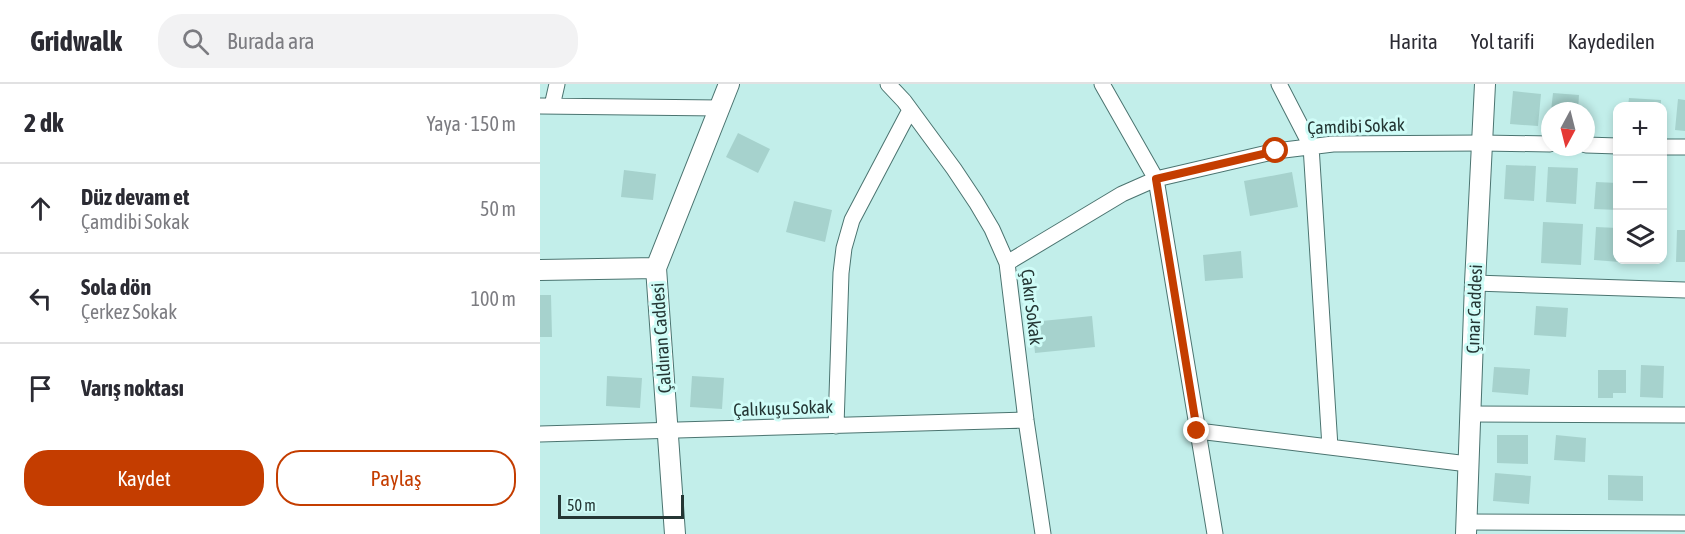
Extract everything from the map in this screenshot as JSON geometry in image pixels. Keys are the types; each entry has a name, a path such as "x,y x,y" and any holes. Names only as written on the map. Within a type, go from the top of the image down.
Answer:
{"street":[{"path":"557,84 546,106 719,108"},
{"name":"Çaldıran Caddesi","path":"675,534 656,268 729,84"},
{"name":"Çakır Sokak","path":"888,84 910,110 976,202 992,229 1006,263 1043,534"},
{"path":"1102,84 1156,179 1215,534"},
{"path":"1279,84 1311,146 1330,447"},
{"name":"Çınar Caddesi","path":"1466,528 1474,283 1485,84"},
{"path":"836,426 841,273 844,248 852,220 910,110"},
{"name":"Çamdibi Sokak","path":"1006,263 1122,194 1156,179 1276,151 1333,144 1541,144"},
{"path":"1595,145 1613,146"},
{"path":"1667,147 1685,147"},
{"path":"540,270 656,268"},
{"path":"1474,283 1685,290"},
{"path":"1470,414 1685,415"},
{"name":"Çalıkuşu Sokak","path":"540,434 1026,420"},
{"path":"1197,431 1468,465"},
{"path":"1466,528 1685,524"}],"building":[{"path":"1513,91 1541,94 1538,126 1510,124"},
{"path":"1553,93 1579,95 1579,102 1552,102"},
{"path":"1629,98 1661,100 1661,102 1628,102"},
{"path":"1678,99 1685,100 1685,131 1675,130"},
{"path":"738,133 770,149 758,173 726,157"},
{"path":"1506,165 1536,166 1534,201 1504,199"},
{"path":"1548,167 1578,168 1576,204 1546,202"},
{"path":"624,170 656,174 653,200 621,197"},
{"path":"1292,172 1298,207 1250,216 1244,181"},
{"path":"1596,182 1613,183 1613,210 1594,209"},
{"path":"794,201 832,210 825,242 786,232"},
{"path":"1543,222 1583,224 1581,265 1541,263"},
{"path":"1596,227 1613,228 1613,261 1594,260"},
{"path":"1677,230 1685,230 1685,262 1676,262"},
{"path":"1241,251 1243,278 1205,281 1203,255"},
{"path":"540,295 551,295 552,337 540,337"},
{"path":"1536,306 1568,308 1566,337 1534,335"},
{"path":"1092,316 1095,347 1035,353 1032,322"},
{"path":"1641,365 1664,366 1663,398 1640,397"},
{"path":"1494,367 1530,369 1528,395 1492,392"},
{"path":"1598,370 1626,370 1626,393 1613,393 1613,398 1598,398"},
{"path":"607,376 642,378 640,408 606,406"},
{"path":"692,376 724,378 722,409 690,407"},
{"path":"1497,435 1528,435 1528,464 1497,463"},
{"path":"1556,435 1586,438 1585,462 1554,460"},
{"path":"1495,473 1531,476 1529,504 1493,501"},
{"path":"1608,475 1643,476 1643,501 1608,500"}],"route":[{"path":"1197,431 1156,179 1276,151"}]}
